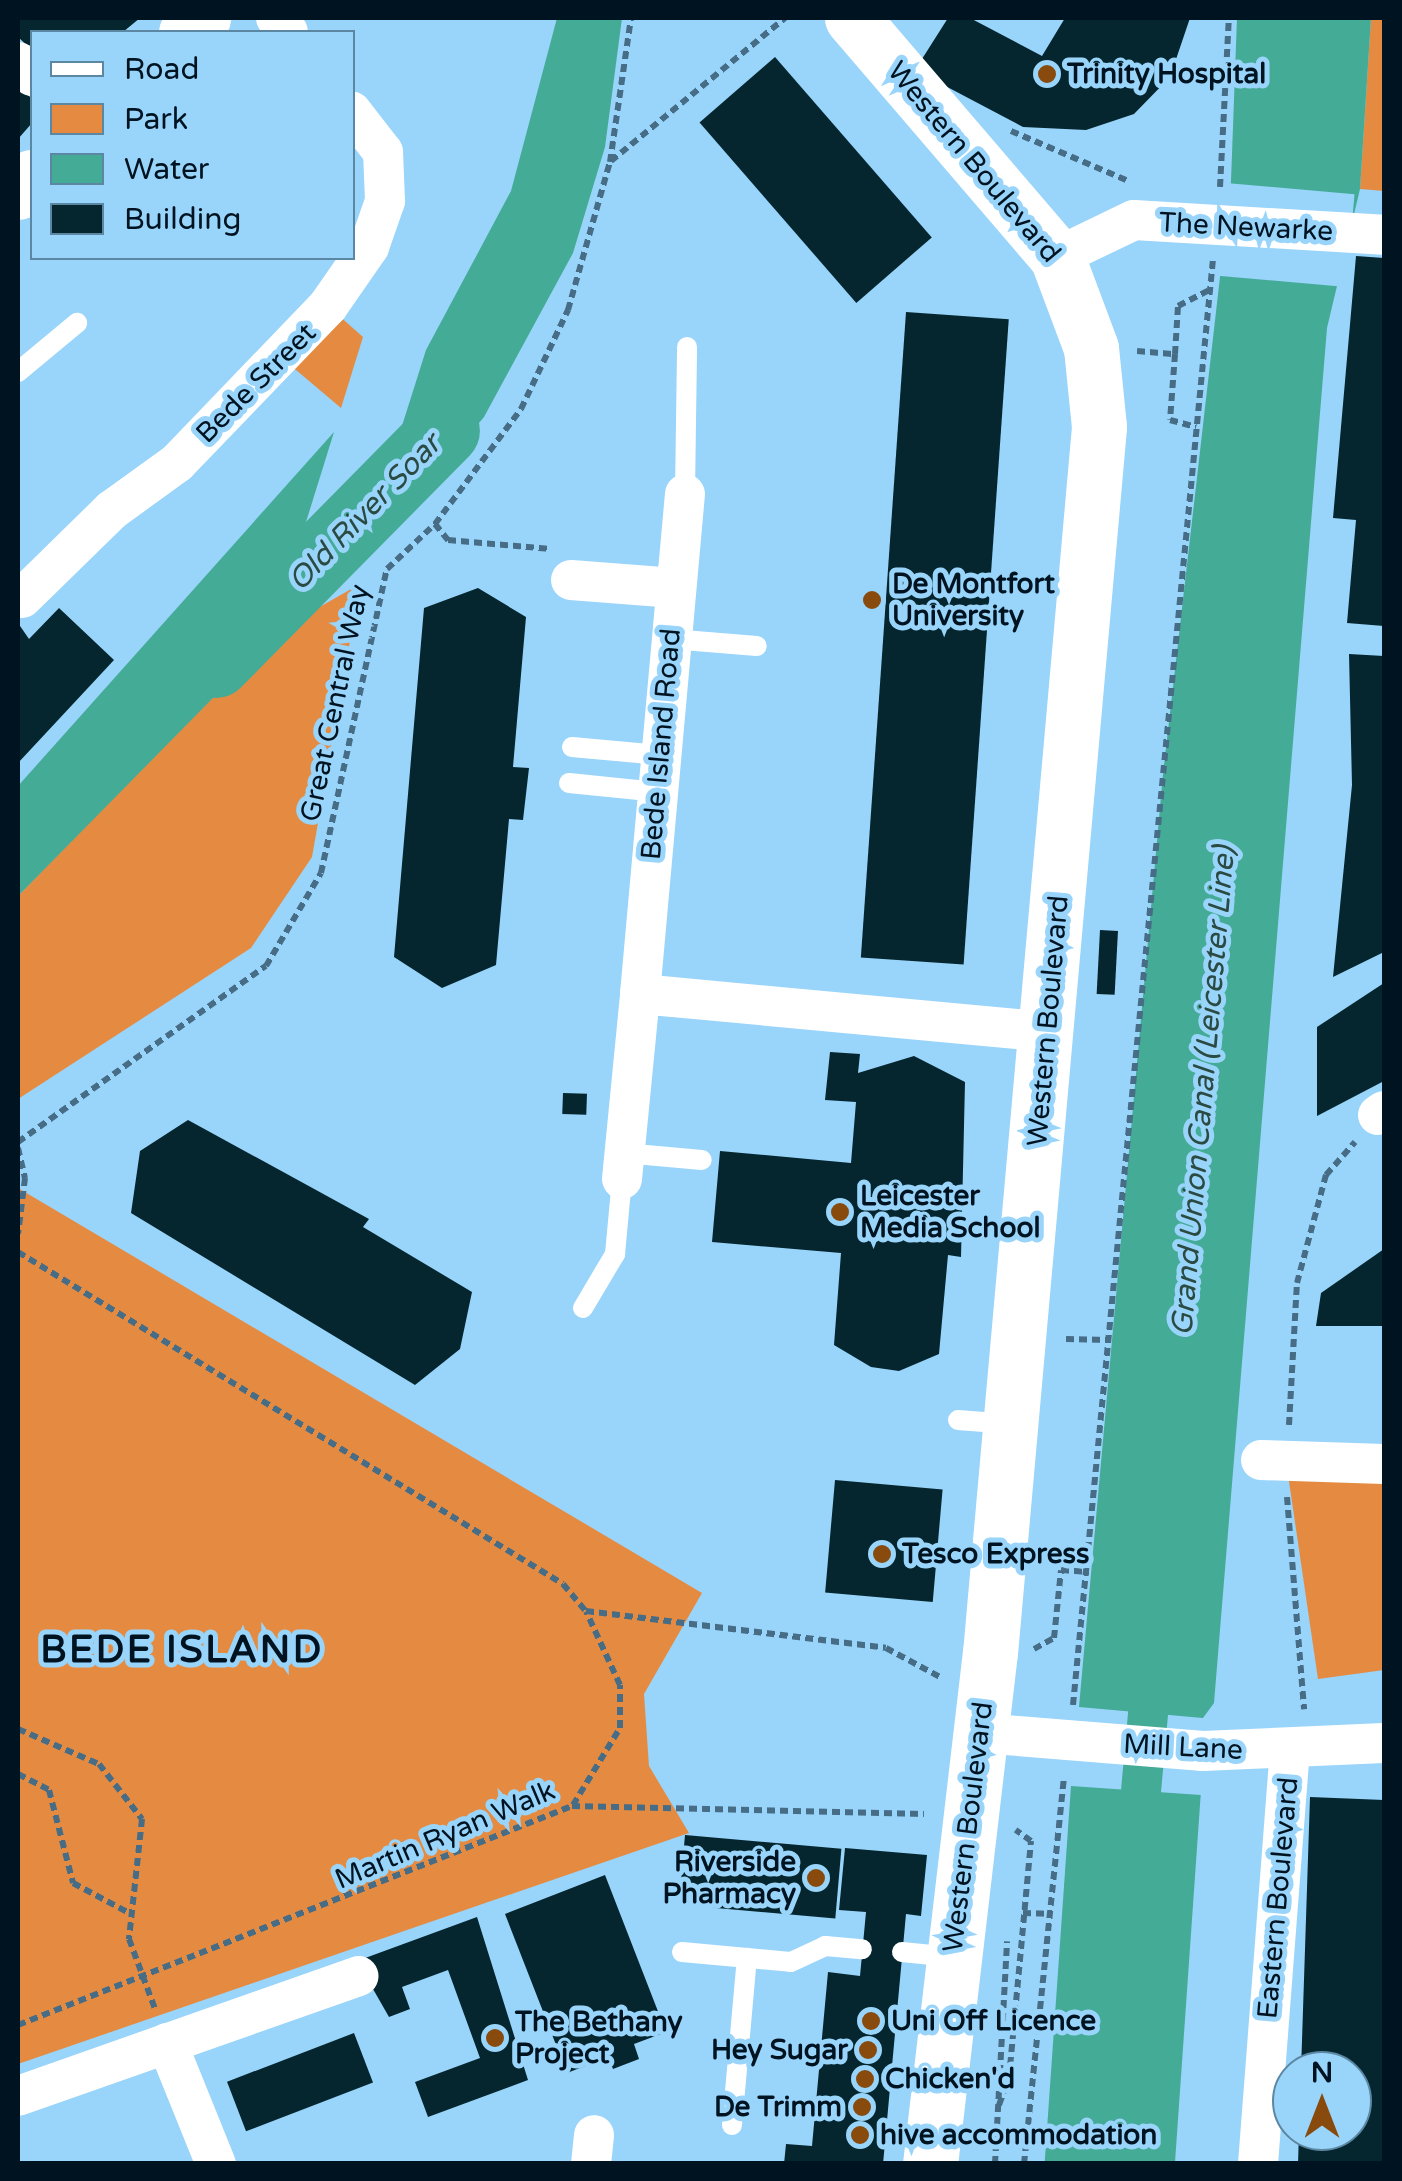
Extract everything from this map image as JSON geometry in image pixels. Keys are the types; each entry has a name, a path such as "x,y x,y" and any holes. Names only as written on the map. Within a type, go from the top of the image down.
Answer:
{"street":[{"name":"Western Boulevard","path":"870,24 1057,256 1091,348 1099,426 1048,1032 984,1422 980,1733 970,1818 927,1955 930,2164"},
{"name":"Bede Street","path":"20,595 112,510 177,463 328,306 368,247 385,201 383,152 355,116"},
{"name":"The Newarke","path":"1057,256 1134,220 1373,234"},
{"name":"Bede Island Road","path":"623,1166 684,494"},
{"path":"571,580 676,588"},
{"path":"640,994 1048,1032"},
{"path":"1261,1460 1384,1464"},
{"name":"Mill Lane","path":"980,1733 1065,1744 1203,1751 1290,1752 1384,1742"},
{"name":"Eastern Boulevard","path":"1258,2164 1290,1752"},
{"path":"18,2096 358,1976"},
{"path":"167,2043 216,2164"}],"lane":[{"path":"18,372 77,323"},
{"path":"684,494 687,347"},
{"path":"671,639 756,646"},
{"path":"572,747 658,774"},
{"path":"569,783 658,774"},
{"path":"583,1308 615,1254 623,1166 702,1160"},
{"path":"682,1952 791,1962 825,1946 862,1949"},
{"path":"732,2125 747,1958"}],"path":[{"name":"Great Central Way","path":"18,1145 266,966 322,873 387,569 436,524 521,408 568,310 610,162 631,18"},
{"path":"610,162 785,18"},
{"path":"1219,198 1229,18"},
{"path":"1005,129 1140,186 1184,224"},
{"path":"1024,2164 1065,1744 1089,1572 1214,253"},
{"path":"1196,426 1170,420 1178,306 1210,290"},
{"path":"1134,350 1175,354"},
{"path":"18,1145 25,1201 18,1234"},
{"path":"18,1252 563,1584 586,1611 620,1686 620,1728 572,1806"},
{"path":"1036,1649 1054,1638 1061,1570 1089,1572"},
{"path":"586,1611 886,1648 936,1676"},
{"path":"18,1729 99,1764 126,1790 145,1846 131,1914 144,1980"},
{"path":"18,1774 49,1790 73,1883 131,1914"},
{"name":"Martin Ryan Walk","path":"18,2025 144,1980 572,1806 970,1818"},
{"path":"998,2106 1010,2078 1031,1841 1018,1830 1012,1886"},
{"path":"995,2164 1010,1905"},
{"path":"1023,1913 1048,1914"}],"green space":[{"path":"1371,18 1384,18 1384,191 1360,189"},
{"path":"328,306 363,337 341,408 283,359"},
{"path":"360,584 312,857 251,948 18,1099 18,896 272,634"},
{"path":"18,1188 702,1593 644,1694 649,1766 689,1833 18,2064"},
{"path":"1286,1461 1384,1461 1384,1670 1318,1679"}],"water":[{"path":"557,18 622,18 605,147 573,253 484,417 357,568 426,350 511,191"},
{"path":"1237,18 1371,18 1360,189 1327,328 1214,1703 1203,1718 1079,1707 1163,774 1231,181"},
{"path":"334,432 269,641 18,896 18,786"},
{"path":"1071,1786 1201,1795 1175,2164 1045,2163"}],"pier":[{"path":"1226,183 1355,194 1346,287 1218,276"},
{"path":"336,428 339,434 277,636 272,634"}],"building":[{"path":"18,18 140,18 125,30 30,30 30,48 18,37"},
{"name":"Trinity Hospital","path":"948,18 970,18 1042,56 1065,18 1190,18 1170,77 1134,114 1086,130 1023,127 915,70"},
{"path":"775,57 932,237 856,303 700,123"},
{"path":"18,85 30,97 30,125 18,139"},
{"path":"1356,256 1384,258 1384,626 1347,623 1356,520 1333,518"},
{"path":"906,312 1009,319 964,965 861,957"},
{"path":"478,588 526,617 513,767 529,768 523,820 509,819 496,965 442,988 394,957 424,608"},
{"path":"59,608 114,660 18,763 18,623 29,639"},
{"path":"1349,654 1384,656 1384,952 1333,977 1352,785"},
{"path":"1100,930 1118,931 1115,995 1097,994"},
{"path":"1384,983 1384,1081 1317,1116 1317,1027"},
{"name":"Leicester Media School","path":"830,1052 860,1054 858,1073 914,1056 965,1082 961,1257 948,1255 939,1354 899,1371 871,1367 834,1345 841,1253 712,1242 720,1151 851,1163 856,1102 825,1100"},
{"path":"563,1093 587,1094 586,1115 562,1114"},
{"path":"188,1120 369,1219 363,1227 472,1292 460,1349 415,1385 131,1213 140,1151"},
{"path":"1384,1249 1384,1326 1316,1326 1321,1293"},
{"name":"Tesco Express","path":"835,1480 943,1489 933,1602 825,1593"},
{"path":"1310,1797 1384,1800 1384,2164 1298,2164 1298,2151 1372,2151 1372,2051 1302,2051"},
{"path":"685,1835 841,1849 835,1918 679,1905"},
{"path":"845,1848 927,1855 921,1916 906,1914 883,2164 784,2164 786,2144 812,2146 828,1972 860,1976 866,1912 839,1910"},
{"path":"605,1875 666,2032 634,2044 639,2059 613,2069 608,2057 567,2073 505,1914"},
{"name":"The Bethany Project","path":"477,1917 528,2080 428,2117 415,2082 480,2058 448,1970 402,1987 410,2009 389,2017 357,1961"},
{"path":"354,2033 373,2082 246,2131 227,2082"}],"waterway":[{"name":"Old River Soar","path":"216,663 445,431"},
{"name":"Grand Union Canal (Leicester Line)","path":"1136,1846 1153,1660"}],"place":[{"name":"Trinity Hospital","path":"1047,74"},
{"name":"De Montfort University","path":"872,600"},
{"name":"Leicester Media School","path":"840,1212"},
{"name":"Tesco Express","path":"882,1554"},
{"name":"Riverside Pharmacy","path":"816,1878"},
{"name":"Uni Off Licence","path":"871,2021"},
{"name":"The Bethany Project","path":"495,2038"},
{"name":"Hey Sugar","path":"868,2050"},
{"name":"Chicken'd","path":"865,2079"},
{"name":"De Trimm","path":"862,2107"},
{"name":"hive accommodation","path":"860,2135"}],"district":[{"name":"BEDE ISLAND","path":"182,1651"}]}
